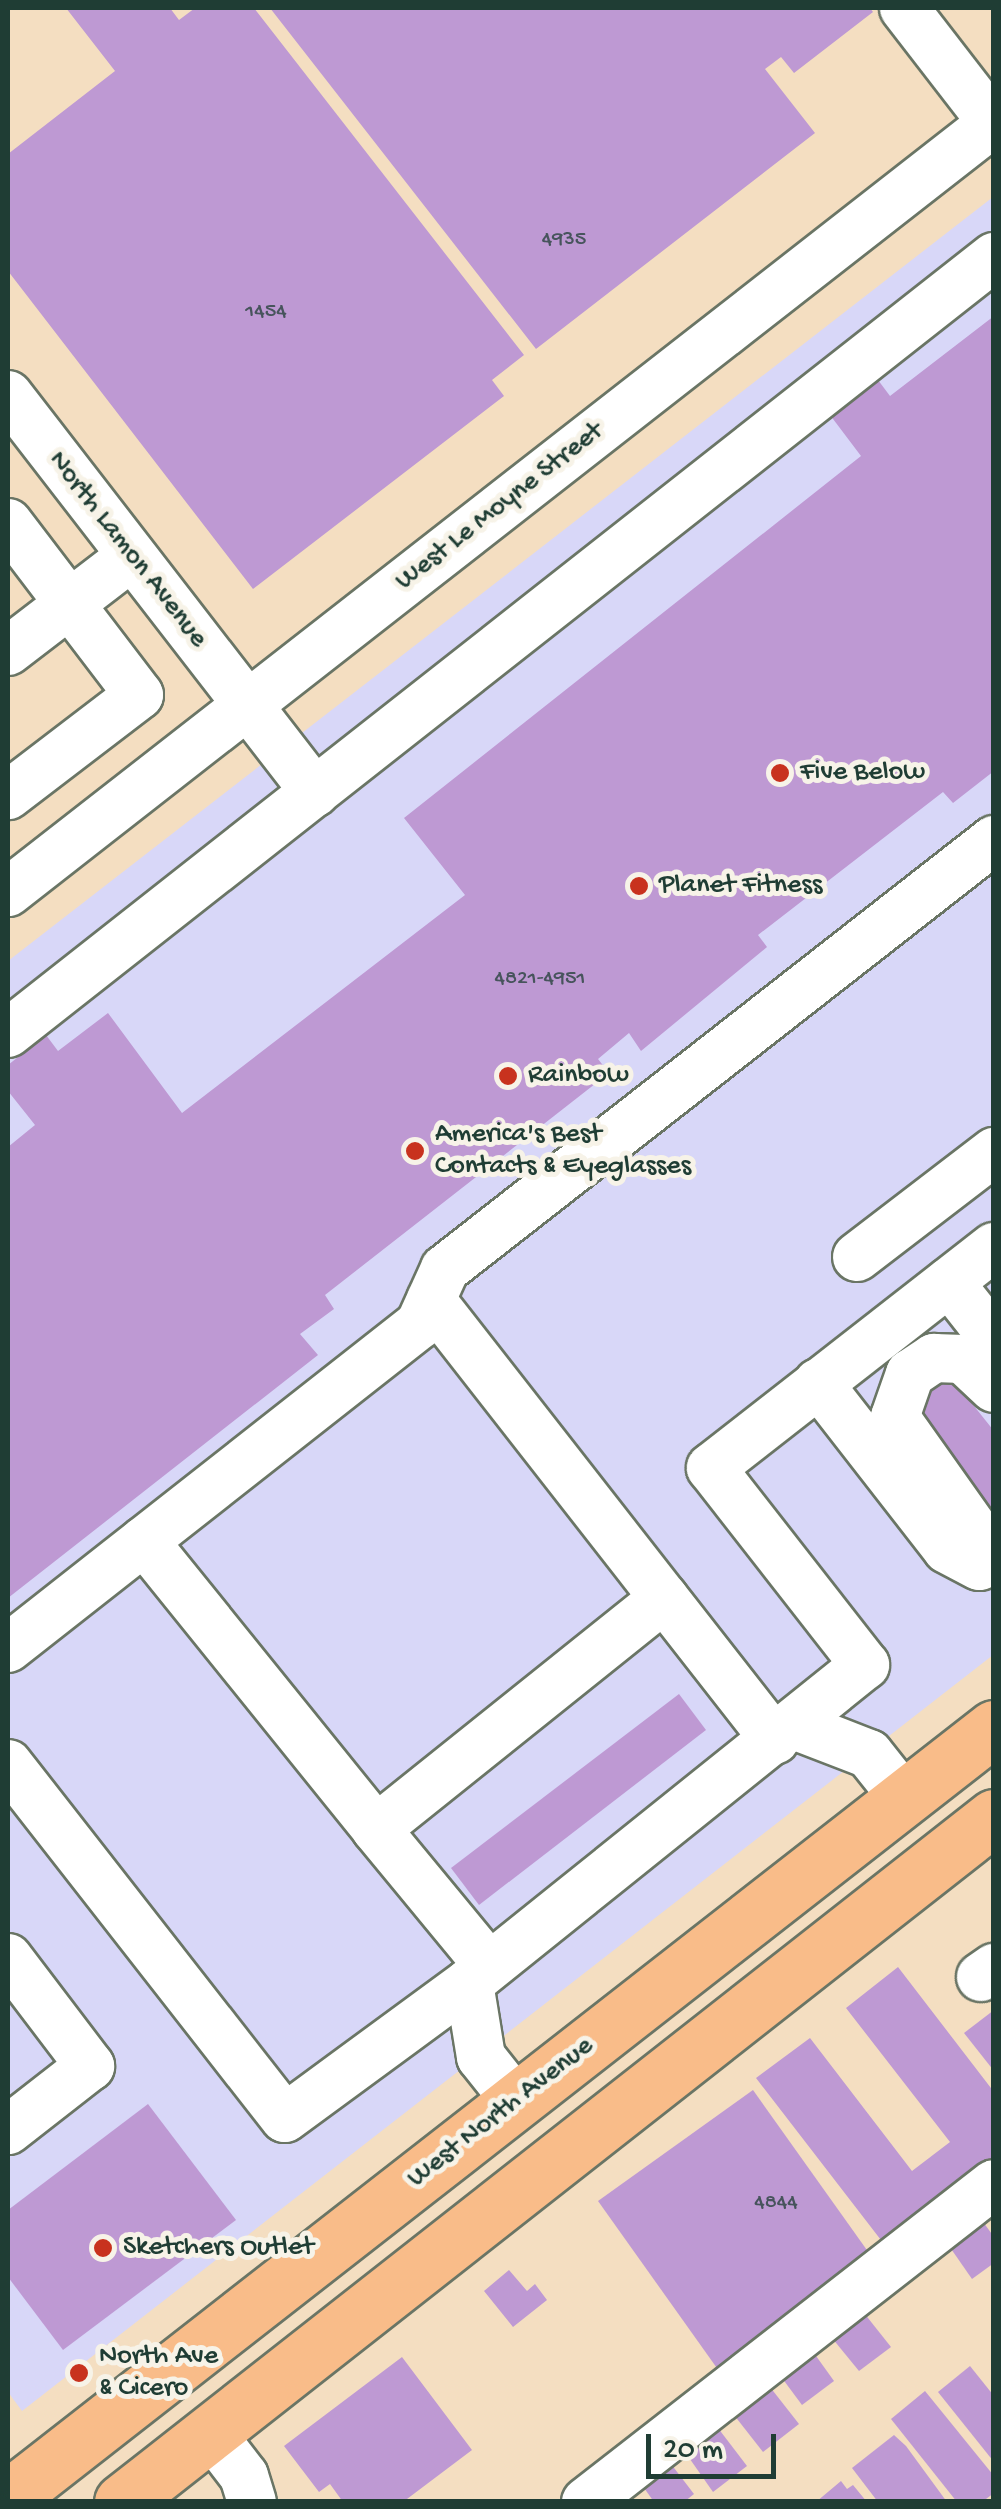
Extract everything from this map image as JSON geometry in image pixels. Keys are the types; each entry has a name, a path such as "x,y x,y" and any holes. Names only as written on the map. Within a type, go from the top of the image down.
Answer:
{"main road":[{"name":"West North Avenue","path":"8,2498 994,1728"},
{"path":"122,2502 994,1817"}],"street":[{"path":"904,8 993,122"},
{"name":"West Le Moyne Street","path":"8,892 993,122"},
{"path":"8,1033 994,257"},
{"name":"North Lamon Avenue","path":"8,395 315,792"},
{"path":"8,524 139,695 8,795"},
{"path":"8,651 132,556"},
{"path":"119,710 164,770"},
{"path":"8,1648 420,1324 445,1269 994,840"},
{"path":"857,1257 994,1152"},
{"path":"8,1764 285,2118 479,1975 866,1665 712,1468 994,1247"},
{"path":"949,1282 994,1338"},
{"path":"431,1300 664,1598 784,1732 869,1754 904,1798"},
{"path":"987,1568 976,1533 895,1417 910,1374 934,1358 962,1359 994,1388"},
{"path":"818,1383 947,1549 987,1568"},
{"path":"144,1541 376,1829 479,1975 482,2056 516,2101"},
{"path":"376,1829 664,1598"},
{"path":"8,1958 90,2066 8,2130"},
{"path":"586,2502 994,2184"},
{"path":"211,2433 244,2476 252,2502"}],"shaded area":[{"path":"993,197 993,1655 22,2411 8,2392 8,961"}],"building":[{"path":"66,8 170,8 179,20 195,8 254,8 524,355 492,380 504,396 253,589 8,271 8,154 115,71"},
{"path":"270,8 870,8 873,12 794,73 781,57 765,69 815,133 536,349"},
{"path":"994,316 994,771 953,803 943,792 758,935 767,947 641,1051 629,1033 598,1059 609,1073 325,1295 334,1309 300,1334 318,1355 8,1598 8,1147 35,1125 8,1091 8,1065 46,1035 58,1051 108,1013 182,1113 465,895 404,818 861,456 827,411 875,376 890,396"},
{"path":"942,1366 994,1431 994,1526 908,1413 928,1398 919,1386"},
{"path":"679,1694 706,1730 479,1905 451,1868"},
{"path":"898,1967 994,2092 994,2159 884,2244 756,2078 810,2038 912,2171 950,2142 846,2008"},
{"path":"994,2010 994,2071 964,2033"},
{"path":"753,2090 874,2260 719,2371 598,2201"},
{"name":"Sketchers Outlet","path":"148,2104 236,2220 63,2350 8,2277 8,2210"},
{"path":"981,2219 994,2237 994,2263 972,2279 947,2243"},
{"path":"509,2270 527,2291 535,2284 547,2300 513,2327 484,2291"},
{"path":"864,2313 891,2347 859,2371 832,2338"},
{"path":"811,2349 834,2381 802,2405 779,2374"},
{"path":"402,2357 472,2450 403,2502 343,2502 330,2484 319,2492 284,2446"},
{"path":"970,2366 994,2396 994,2462 938,2392"},
{"path":"770,2387 799,2424 763,2452 734,2415"},
{"path":"925,2391 994,2476 994,2493 982,2502 957,2502 891,2419"},
{"path":"718,2428 747,2466 713,2492 685,2452"},
{"path":"894,2435 947,2502 878,2502 852,2468"},
{"path":"671,2464 694,2494 684,2502 654,2502 642,2485"},
{"path":"841,2481 847,2489 853,2485 867,2502 816,2502"}],"place":[{"name":"Five Below","path":"780,773"},
{"name":"Planet Fitness","path":"639,886"},
{"name":"Rainbow","path":"508,1076"},
{"name":"America's Best Contacts & Eyeglasses","path":"415,1151"},
{"name":"Sketchers Outlet","path":"103,2248"},
{"name":"North Ave & Cicero","path":"79,2373"}]}
